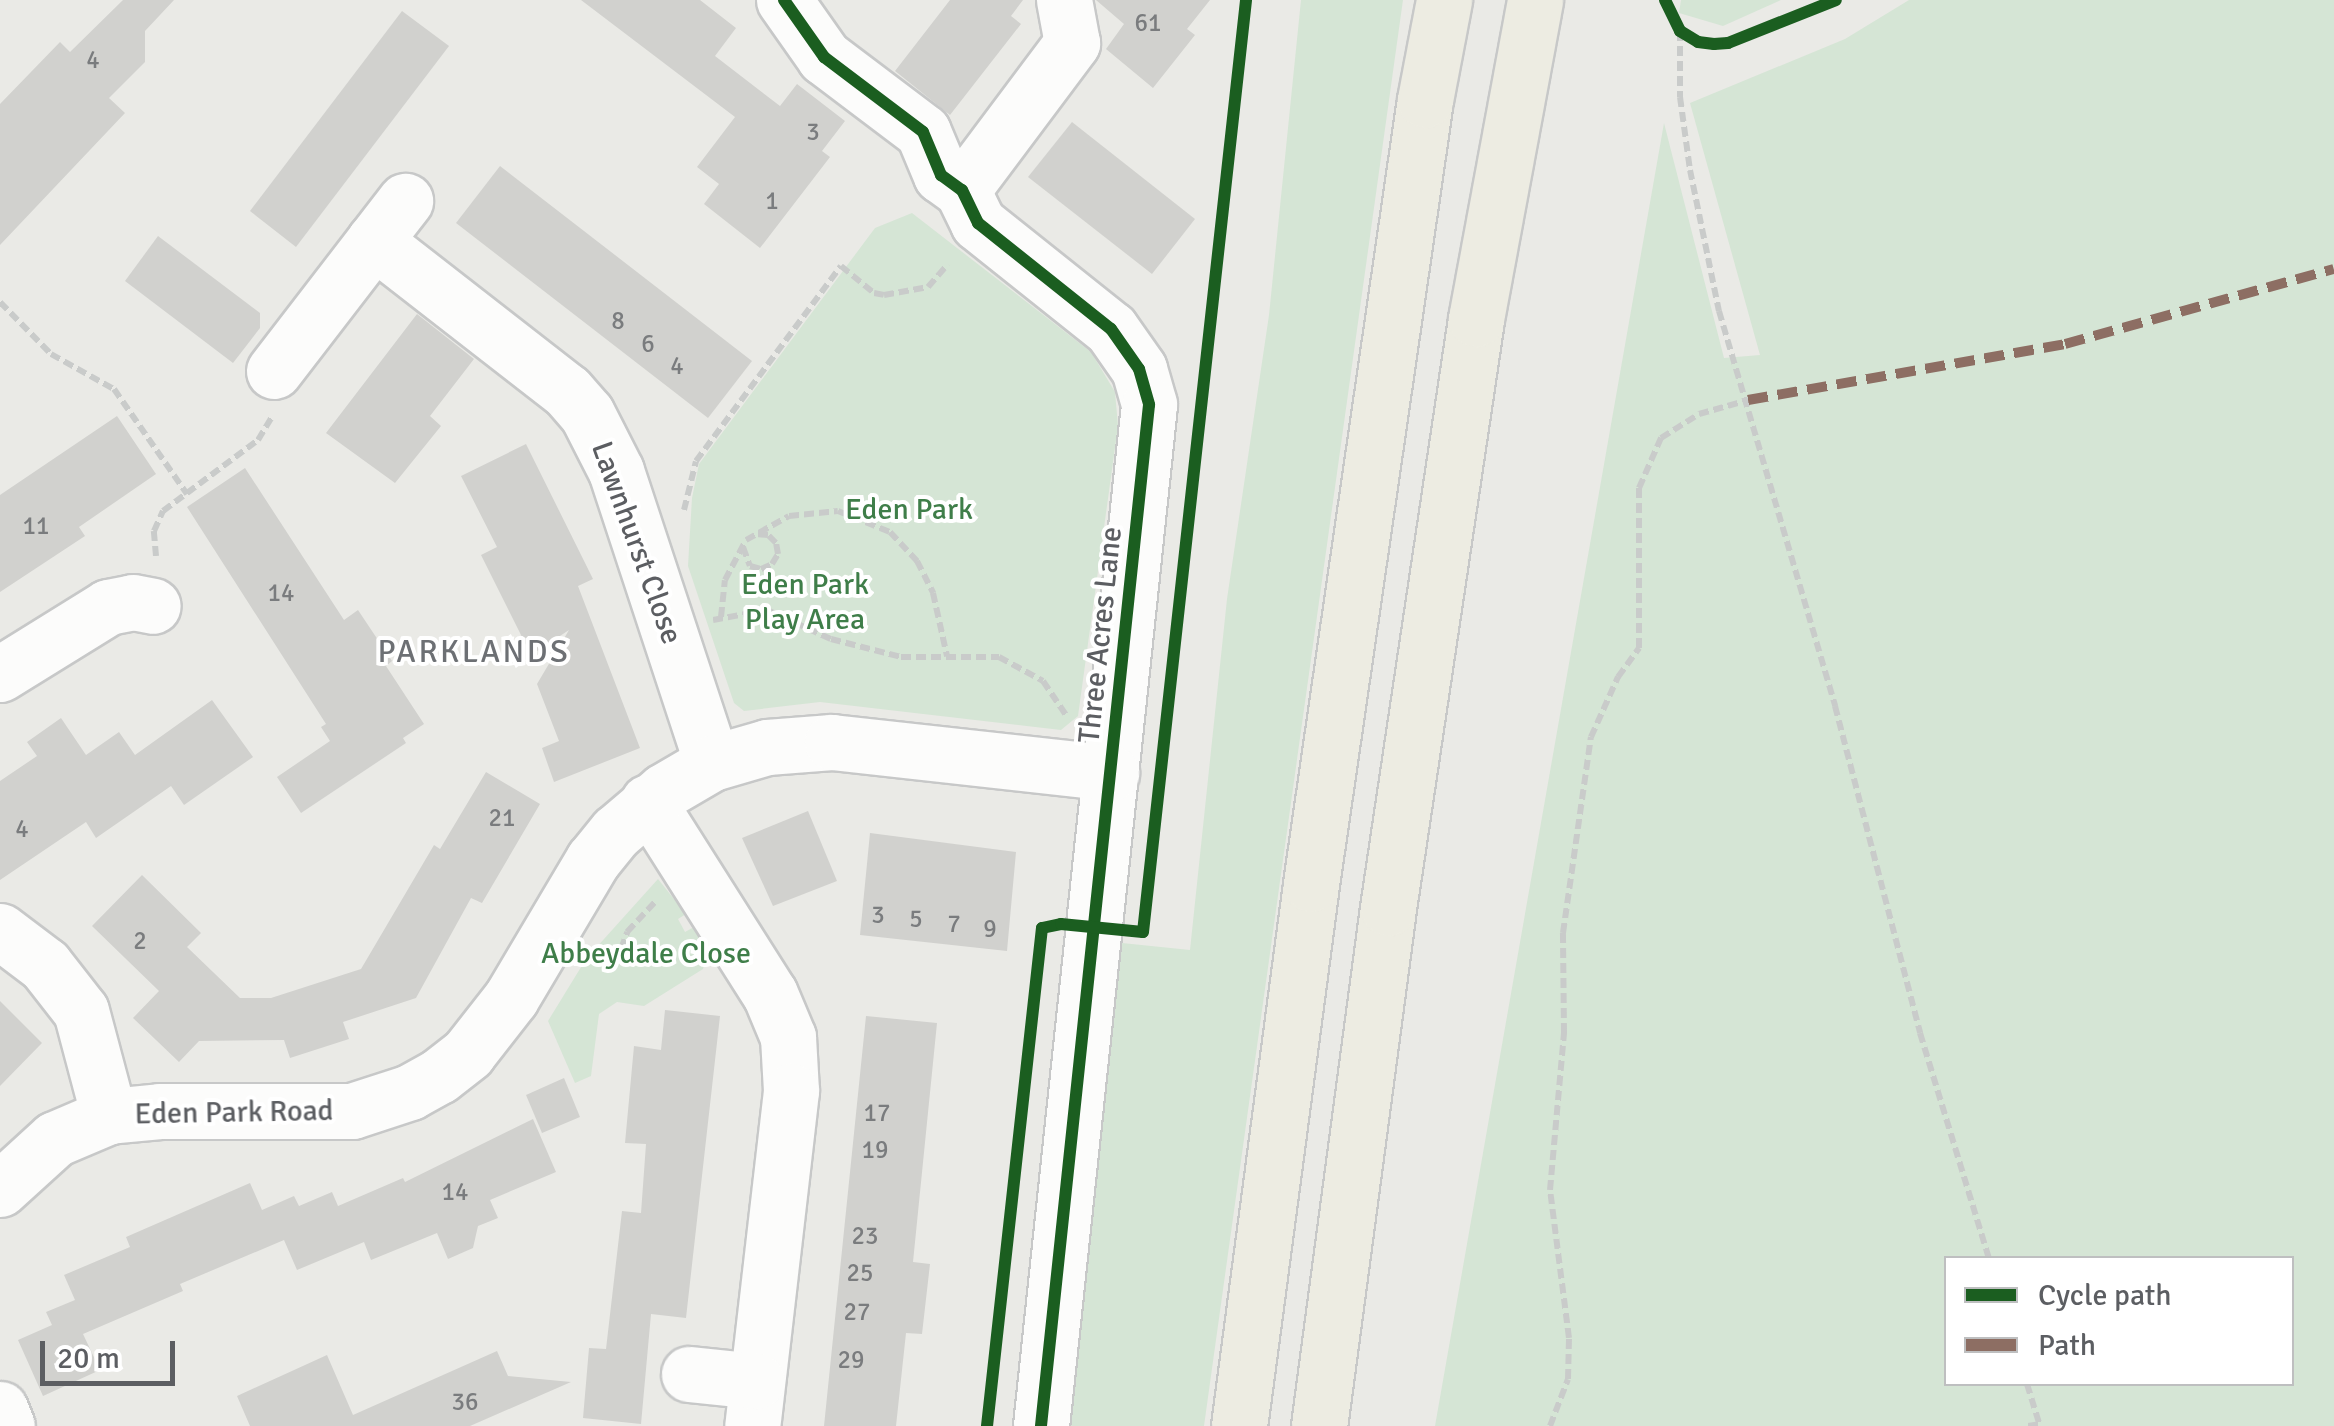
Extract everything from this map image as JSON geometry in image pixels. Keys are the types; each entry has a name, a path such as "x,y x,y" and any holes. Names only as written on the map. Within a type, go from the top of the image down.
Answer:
{"highway":[{"path":"1239,1426 1320,826 1425,100 1444,0"},
{"path":"1320,1426 1388,908 1470,359 1535,0"}],"street":[{"name":"Three Acres Lane","path":"784,0 824,57 923,132 941,174 962,190 978,223 1111,328 1144,381 1150,424 1041,1426"},
{"path":"962,190 1072,43 1064,0"},
{"name":"Lawnhurst Close","path":"274,371 390,221 587,414 616,471 712,764"},
{"path":"0,674 108,607 133,602 153,606"},
{"name":"Eden Park Road","path":"0,1189 55,1139 108,1116 160,1111 352,1110 410,1092 440,1076 468,1053 511,998 593,860 648,802 712,764 767,747 832,742 1111,773"},
{"path":"648,802 770,994 788,1037 791,1091 755,1404 689,1374"},
{"path":"0,931 45,965 81,1011 108,1116"},
{"path":"0,1410 7,1426"}],"path":[{"path":"1670,16 1680,31 1698,42"},
{"path":"1680,31 1680,97 1690,170 1720,311 1835,706 1920,1033 1988,1256"},
{"path":"680,527 696,461 841,266 874,293 892,294 928,287 959,249"},
{"path":"0,302 51,354 114,389 187,494"},
{"path":"153,606 158,537 154,531 163,510 258,440 283,398 274,371"},
{"path":"1550,1426 1568,1379 1569,1338 1550,1190 1564,1033 1563,933 1590,737 1618,677 1639,648 1639,488 1661,438 1699,414 1748,400"},
{"path":"721,617 725,580 748,538 774,521 825,510 853,515 890,532 917,561 939,612 947,656"},
{"path":"762,534 772,538 778,548 772,564 761,569 750,566 742,551 748,538 762,534"},
{"path":"706,622 767,610 857,647 921,659 998,657 1043,680 1070,722"},
{"path":"616,963 627,932 641,912 663,900"},
{"path":"2028,1386 2040,1425 2028,1426"}],"green space":[{"path":"1301,0 1403,0 1204,1426 1069,1426 1122,943 1190,950 1227,599 1269,315"},
{"path":"1681,0 1781,0 1723,26 1679,13"},
{"path":"1909,0 2334,0 2334,1426 1435,1426 1664,123 1724,358 1760,355 1690,103 1845,39"},
{"name":"Eden Park","path":"912,213 1091,352 1115,392 1118,426 1078,716 1061,730 820,702 744,711 734,703 688,566 692,498 699,464 875,228"},
{"name":"Abbeydale Close","path":"658,879 686,914 678,919 685,932 694,927 709,950 703,969 644,1006 617,1002 599,1014 591,1076 575,1083 548,1021 586,959"}],"building":[{"path":"123,0 174,0 145,31 145,62 109,98 125,113 0,245 0,104 60,42 70,52"},
{"path":"581,0 700,0 736,28 715,56 780,106 797,84 845,121 822,151 830,157 760,248 704,204 719,184 697,167 735,117"},
{"path":"950,0 1023,0 1011,16 1021,24 950,115 895,71"},
{"path":"1096,0 1210,0 1187,29 1195,35 1153,88 1106,49 1124,24"},
{"path":"402,11 449,46 296,247 250,211"},
{"path":"1072,122 1195,219 1152,274 1028,177"},
{"path":"500,166 752,361 708,418 456,223"},
{"path":"158,236 260,313 260,328 233,363 125,281"},
{"path":"417,314 474,359 430,416 441,426 395,483 326,433"},
{"path":"117,416 156,474 79,527 85,536 0,592 0,495"},
{"path":"526,444 593,579 578,586 640,748 554,782 542,748 559,741 537,684 569,630 531,655 481,555 497,547 461,476"},
{"path":"245,468 344,620 358,610 392,661 386,666 424,724 403,738 406,743 301,813 277,777 330,741 321,727 326,724 187,507"},
{"path":"212,700 253,757 184,805 171,786 96,838 86,822 0,880 0,781 37,756 27,742 61,718 86,755 119,732 135,755"},
{"path":"486,772 540,804 482,903 471,898 416,998 343,1022 349,1039 290,1058 284,1040 199,1041 179,1062 133,1018 159,991 92,926 142,875 201,933 187,947 240,998 271,998 361,969 434,845 440,849"},
{"path":"808,811 837,881 773,906 742,838"},
{"path":"870,833 1016,852 1007,951 860,935"},
{"path":"0,1001 42,1043 0,1086"},
{"path":"665,1010 720,1016 686,1318 651,1314 641,1424 583,1418 589,1348 606,1349 622,1211 641,1213 646,1144 625,1143 634,1046 661,1050"},
{"path":"866,1016 937,1023 913,1262 930,1264 922,1334 906,1333 896,1426 824,1426"},
{"path":"564,1078 580,1117 542,1133 526,1095"},
{"path":"533,1119 556,1172 490,1200 498,1218 478,1226 473,1248 448,1259 437,1233 371,1260 364,1242 297,1270 284,1240 180,1284 183,1291 83,1334 100,1370 43,1396 18,1340 52,1325 46,1312 75,1300 64,1275 130,1247 126,1237 250,1183 262,1210 294,1196 299,1206 332,1192 338,1206 403,1178 405,1182"},
{"path":"497,1351 508,1376 571,1382 470,1426 250,1426 237,1396 327,1355 353,1415"}],"marked path":[{"path":"1748,400 2065,344 2334,269"}],"cycle path":[{"path":"784,0 824,57 923,132 941,175 962,190 978,223 1111,329 1139,369 1149,405 1041,1426"},
{"path":"987,1426 1042,928 1061,924 1143,932 1246,0"},
{"path":"1665,0 1680,31 1698,42 1714,44 1728,43 1836,0"}],"district":[{"name":"PARKLANDS","path":"474,652"}],"park label":[{"name":"Eden Park Play Area","path":"805,602"}]}
